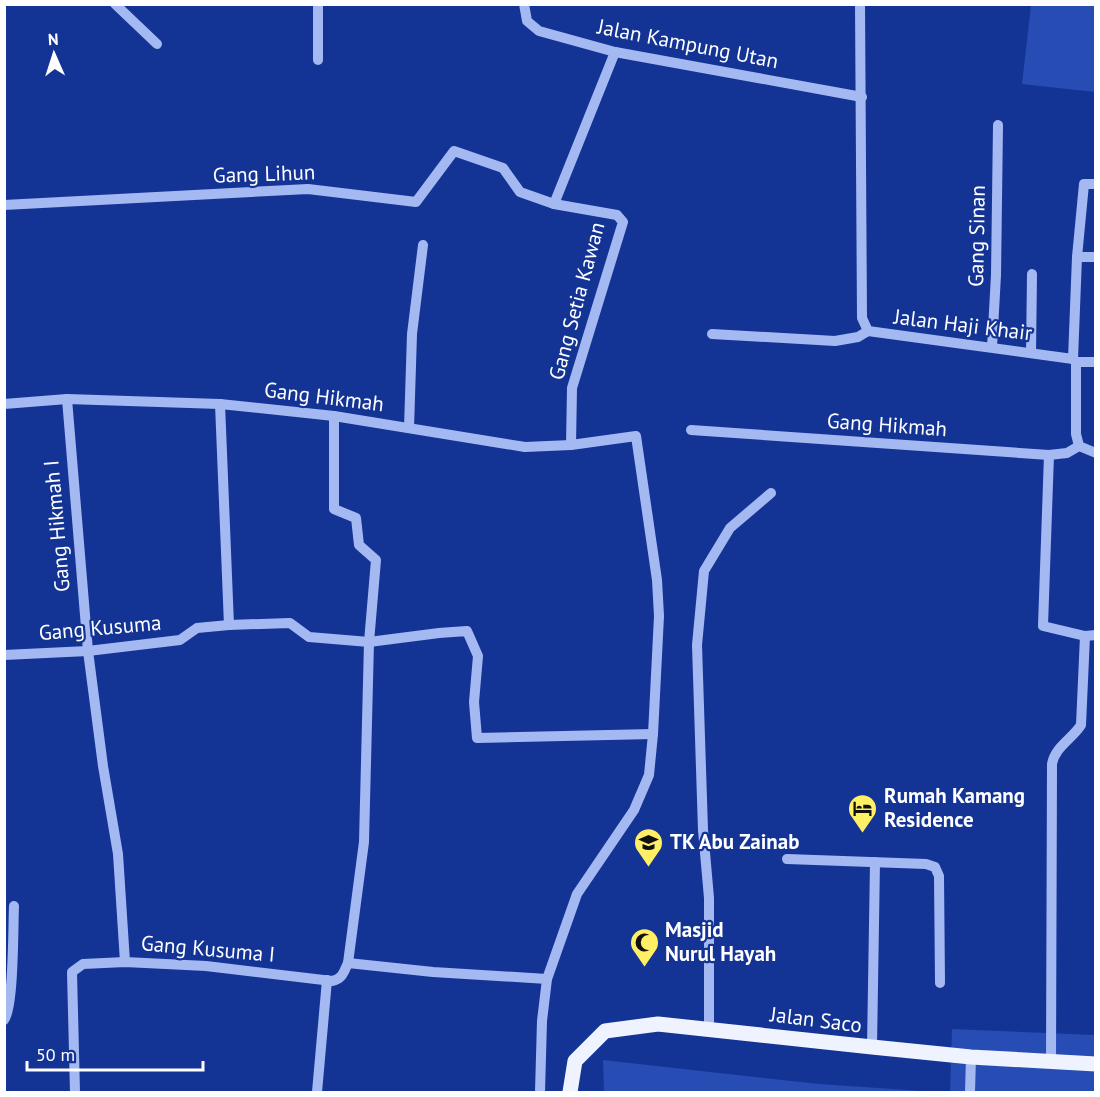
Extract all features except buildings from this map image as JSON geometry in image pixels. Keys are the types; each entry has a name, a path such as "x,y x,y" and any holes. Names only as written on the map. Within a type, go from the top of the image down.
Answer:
{"main road":[{"name":"Jalan Saco","path":"570,1092 575,1061 606,1031 658,1024 971,1057 1095,1064"}],"street":[{"path":"116,4 157,44"},
{"path":"318,4 318,60"},
{"name":"Jalan Kampung Utan","path":"524,4 527,21 539,31 615,52 862,97"},
{"name":"Jalan Haji Khair","path":"860,4 862,318 868,331 992,347 1074,361 1095,362"},
{"path":"554,204 615,52"},
{"name":"Gang Sinan","path":"992,347 996,275 998,125"},
{"name":"Gang Lihun","path":"4,205 308,189 416,202 454,151 503,168 520,192 554,204"},
{"path":"1095,184 1083,184 1077,257 1074,361 1076,434 1079,446 1095,453"},
{"name":"Gang Setia Kawan","path":"554,204 617,215 623,222 572,388 571,445"},
{"path":"409,428 412,334 423,245"},
{"path":"1077,257 1095,257"},
{"path":"1031,353 1032,273"},
{"path":"712,334 835,341 858,337 868,331"},
{"name":"Gang Hikmah","path":"4,404 67,399 220,404 333,416 525,447 571,445 636,436 658,589 658,661 654,734"},
{"name":"Gang Hikmah I","path":"67,399 88,651 103,766 118,854 125,962"},
{"path":"220,404 229,625"},
{"path":"333,416 334,509 356,518 359,545 376,560 369,642 364,842 348,963 433,972 547,979"},
{"name":"Gang Hikmah","path":"691,430 1049,455 1067,453 1079,446"},
{"path":"1049,455 1043,626 1090,636 1081,725 1076,734 1058,750 1053,757 1052,764 1051,1062"},
{"path":"708,1029 710,898 703,830 697,645 704,571 730,528 771,493"},
{"name":"Gang Kusuma","path":"4,655 88,651 180,640 197,628 229,625 290,622 309,637 369,642 439,633 467,632 478,656 474,702 477,738 654,734"},
{"path":"540,1092 542,1021 547,979 577,894 634,810 649,776 654,734"},
{"path":"787,859 926,864 936,867 939,876 940,983"},
{"path":"872,1047 875,862"},
{"path":"4,1020 8,1016 10,998 14,906"},
{"name":"Gang Kusuma I","path":"75,1092 72,972 83,964 125,962 217,967 339,980 348,963"},
{"path":"317,1092 327,980"},
{"path":"970,1092 971,1057"}],"shaded area":[{"path":"1031,5 1095,5 1095,92 1022,84"},
{"path":"952,1029 1095,1035 1095,1092 950,1092"},
{"path":"603,1060 819,1084 937,1092 604,1092"}],"place":[{"name":"Rumah Kamang Residence","path":"863,834"},
{"name":"TK Abu Zainab","path":"649,868"},
{"name":"Masjid Nurul Hayah","path":"644,968"}]}
